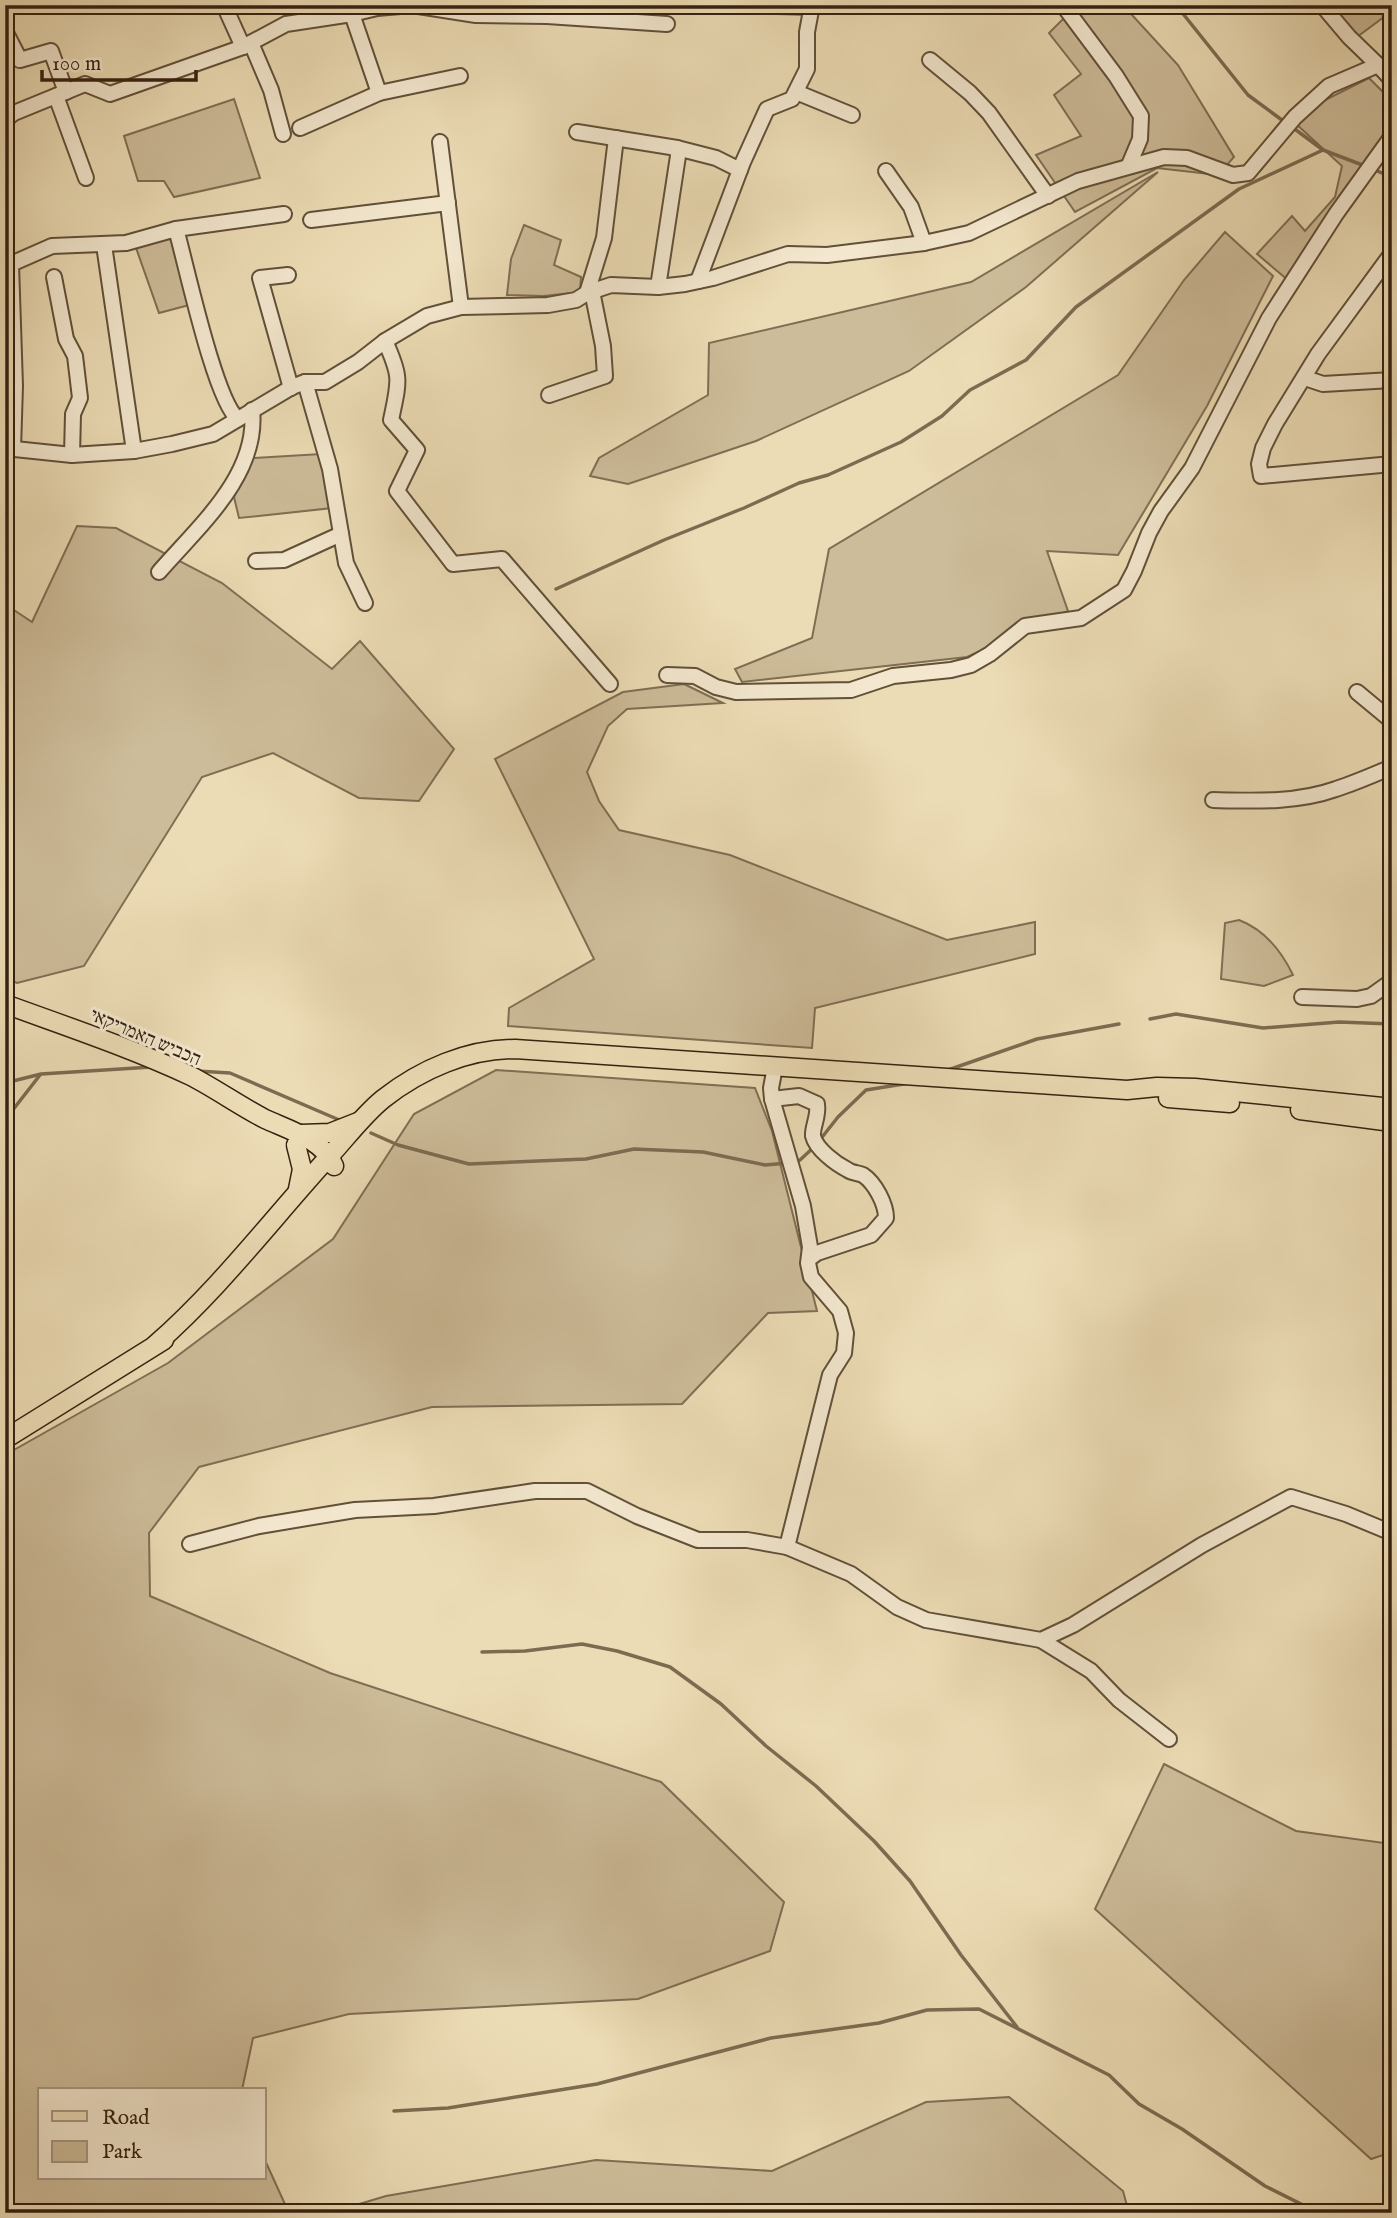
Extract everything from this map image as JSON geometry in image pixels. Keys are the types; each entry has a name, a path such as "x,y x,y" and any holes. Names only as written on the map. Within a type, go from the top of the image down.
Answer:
{"main road":[{"name":"הכביש האמריקאי","path":"5,1004 154,1059 226,1095 329,1162"},
{"path":"5,1439 201,1315 255,1258 380,1101 431,1069 467,1054 492,1049 515,1049 1127,1090 1148,1097 1387,1114"},
{"path":"155,1345 202,1301 297,1192 415,1079"},
{"path":"297,1192 302,1169 298,1140 340,1130 365,1118"}],"street":[{"path":"224,5 271,90 283,134"},
{"path":"5,120 14,113 85,84 110,94 247,45 286,24 377,8 412,5 476,15 547,16 667,24"},
{"path":"698,281 740,170 767,108 792,99 807,69 807,32 812,5"},
{"path":"1063,5 1116,76 1141,116 1139,139 1129,165"},
{"path":"1322,5 1392,80"},
{"path":"352,14 379,93"},
{"path":"5,31 20,60 51,51 86,178"},
{"path":"930,60 970,93 989,113 1048,195"},
{"path":"284,214 176,229 126,243 52,246 8,265 15,386 9,448 72,455 134,451 213,434 291,388 305,383 325,382 427,316 461,307 548,305 576,300 589,292 611,285 658,287 698,281 788,254 828,255 924,243 969,233 1078,181 1164,157 1187,158 1233,175 1248,173 1295,117 1329,86 1378,65"},
{"path":"300,128 379,93 460,76"},
{"path":"796,92 852,115"},
{"path":"577,132 677,148 716,158 740,170"},
{"path":"667,674 695,676 716,687 736,692 851,690 893,676 951,670 971,665 990,654 1025,625 1081,618 1124,590 1149,533 1161,511 1192,468 1269,317 1336,214 1392,136"},
{"path":"550,396 605,376 603,346 589,292 604,238 617,138"},
{"path":"440,142 461,307"},
{"path":"658,287 677,148"},
{"path":"886,171 911,207 924,243"},
{"path":"312,220 448,204"},
{"path":"176,229 218,385 233,415 238,419"},
{"path":"104,245 134,451"},
{"path":"1392,253 1318,354 1275,424 1259,464 1261,476 1392,464"},
{"path":"288,275 260,278 291,388"},
{"path":"54,277 65,339 75,356 80,398 73,414 72,455"},
{"path":"385,341 399,378 391,420 417,450 397,491 453,564 502,559 610,684"},
{"path":"1305,378 1323,384 1392,380"},
{"path":"305,383 330,469 346,563 365,603"},
{"path":"159,572 228,491 244,463 254,427 252,410"},
{"path":"256,561 284,559 341,534"},
{"path":"1357,692 1392,721"},
{"path":"1213,800 1261,801 1300,797 1334,790 1392,767"},
{"path":"1302,997 1357,999 1371,996 1392,981"},
{"path":"775,1067 772,1099 803,1206 810,1247 808,1259 811,1276 840,1311 846,1333 844,1353 830,1375 787,1547"},
{"path":"772,1099 799,1096 817,1104 819,1115 813,1129 813,1138 823,1151 848,1171 863,1175 886,1208 886,1218 871,1235 817,1253 808,1259"},
{"path":"190,1544 259,1526 355,1510 434,1506 535,1491 587,1491 636,1516 698,1541 747,1540 787,1547 851,1574 897,1607 926,1620 1041,1640 1091,1671 1119,1700 1168,1739"},
{"path":"1041,1640 1073,1625 1202,1545 1291,1497 1346,1514 1392,1533"}],"green space":[{"path":"744,5 807,5 805,15 746,13"},
{"path":"1077,5 1140,5 1132,15 1178,65 1234,157 1218,175 1157,168 1075,212 1036,155 1081,136 1054,95 1081,74 1049,33"},
{"path":"1330,5 1392,5 1392,11 1357,37"},
{"path":"1369,78 1392,101 1392,132 1289,281 1257,254 1292,216 1305,231 1335,197 1342,166 1295,123 1315,105"},
{"path":"234,99 260,178 174,197 164,181 138,181 124,136"},
{"path":"1158,172 1026,287 909,371 756,441 628,484 590,476 599,458 708,395 709,343 971,282"},
{"path":"524,225 561,240 554,265 581,277 580,292 544,296 507,295 511,259"},
{"path":"1225,232 1273,276 1207,406 1118,555 1047,551 1068,611 967,657 742,682 735,669 812,638 829,549 1118,375 1184,280"},
{"path":"174,234 193,304 159,313 135,245"},
{"path":"321,454 332,508 239,518 234,497 252,458"},
{"path":"77,526 116,528 222,583 332,669 360,641 454,749 419,801 359,798 273,753 202,777 84,966 17,983 5,978 5,604 32,622"},
{"path":"684,684 723,703 627,709 608,726 587,772 599,801 619,830 730,855 947,940 1035,922 1035,954 815,1008 812,1048 508,1026 509,1008 594,959 495,759 623,692"},
{"path":"1239,920 1257,929 1271,942 1293,975 1264,986 1221,979 1225,923"},
{"path":"496,1070 755,1088 772,1131 817,1311 768,1313 682,1404 432,1407 199,1467 149,1533 150,1596 330,1673 661,1782 784,1902 770,1951 638,1999 349,2014 253,2038 242,2088 38,2088 38,2180 266,2180 266,2162 289,2213 5,2213 5,1455 168,1363 333,1239 414,1114"},
{"path":"1164,1764 1296,1831 1392,1844 1392,2152 1371,2159 1095,1909"},
{"path":"1009,2097 1123,2191 1129,2213 329,2213 386,2196 596,2160 772,2171 926,2102"}],"waterway":[{"path":"1176,5 1248,95 1286,123"},
{"path":"1292,127 1323,150 1365,166"},
{"path":"556,589 664,540 799,483 828,475 901,442 942,416 970,390 1026,360 1076,307 1239,189 1323,150"},
{"path":"1372,169 1392,177"},
{"path":"1150,1019 1176,1014 1263,1028 1339,1022 1392,1024"},
{"path":"948,1070 1037,1039 1119,1024"},
{"path":"5,1083 41,1074 152,1067"},
{"path":"197,1071 230,1073 344,1122"},
{"path":"5,1120 40,1075"},
{"path":"819,1141 838,1117 866,1090 910,1083"},
{"path":"371,1133 398,1145 469,1164 586,1159 634,1149 703,1152 765,1165 788,1163"},
{"path":"796,1162 814,1147"},
{"path":"482,1652 525,1651 582,1644 670,1667 721,1704 766,1746 816,1786 874,1841 910,1881 961,1955 1017,2027"},
{"path":"394,2111 448,2108 597,2084 771,2038 879,2023 927,2010 979,2009 1109,2075 1139,2104 1182,2129 1265,2186 1319,2213"}]}
